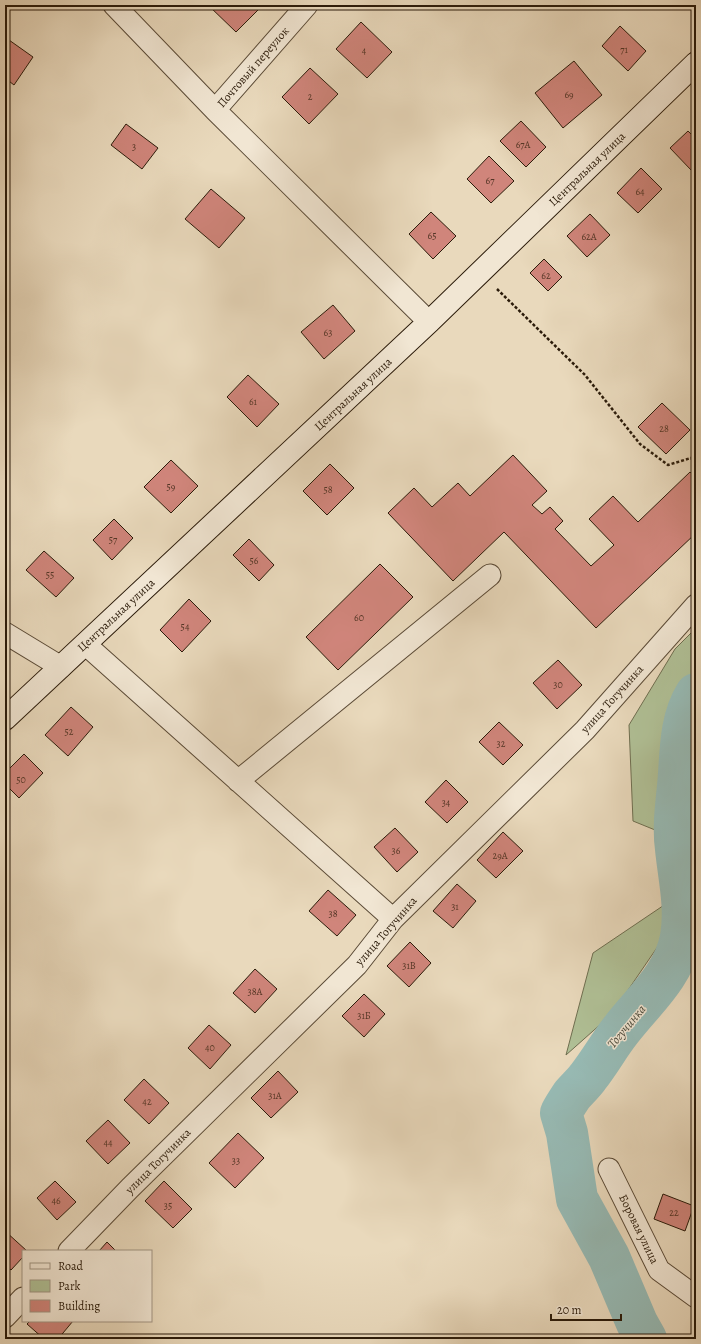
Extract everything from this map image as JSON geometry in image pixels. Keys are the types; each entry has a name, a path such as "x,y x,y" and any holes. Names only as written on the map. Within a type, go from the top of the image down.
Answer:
{"main road":[{"name":"Центральная улица","path":"5,719 429,322 696,64"}],"street":[{"path":"114,5 216,110 429,322"},
{"name":"Почтовый переулок","path":"216,110 307,5"},
{"path":"238,781 490,575"},
{"name":"улица Тогучинка","path":"70,1250 357,965 393,919 585,730 696,605"},
{"path":"5,633 60,667"},
{"path":"85,644 393,919"},
{"name":"Боровая улица","path":"609,1169 659,1270 696,1297"},
{"path":"5,1317 22,1299"}],"path":[{"path":"480,273 585,375 640,444 668,465 691,458 696,464"}],"green space":[{"path":"696,628 696,962 675,988 692,919 667,933 611,1015 566,1055 593,953 682,893 660,832 633,821 629,725 675,649"}],"building":[{"path":"208,5 263,5 236,32"},
{"path":"361,22 392,52 367,78 336,49"},
{"path":"620,26 646,51 628,71 602,46"},
{"path":"9,40 33,57 14,85 5,78 5,46"},
{"path":"574,61 602,95 563,128 535,93"},
{"path":"310,68 338,94 309,124 282,97"},
{"path":"521,121 546,147 526,167 500,141"},
{"path":"126,124 158,148 142,169 111,145"},
{"path":"688,131 696,139 696,165 691,170 670,148"},
{"path":"489,156 514,181 491,203 467,179"},
{"path":"641,168 662,189 638,213 617,193"},
{"path":"211,189 245,218 219,248 185,219"},
{"path":"431,212 456,236 433,259 409,234"},
{"path":"590,214 610,235 587,257 567,236"},
{"path":"544,259 562,277 548,291 530,273"},
{"path":"333,305 355,331 324,359 301,332"},
{"path":"248,375 279,404 257,427 227,397"},
{"path":"662,403 690,430 666,454 638,427"},
{"path":"513,455 547,491 532,505 542,514 550,507 563,521 555,529 591,566 614,545 589,519 613,496 638,522 690,472 696,478 696,533 596,628 504,532 453,581 388,513 414,488 432,507 458,483 470,496"},
{"path":"171,460 198,486 171,513 144,487"},
{"path":"330,464 354,488 327,515 303,491"},
{"path":"114,519 133,538 112,560 93,540"},
{"path":"249,539 274,565 259,581 233,555"},
{"path":"44,551 74,578 56,597 26,570"},
{"path":"380,564 413,597 338,670 306,637"},
{"path":"189,599 211,621 182,652 160,630"},
{"path":"558,660 582,685 557,709 533,683"},
{"path":"71,707 93,727 68,756 45,735"},
{"path":"499,722 523,745 503,765 479,742"},
{"path":"24,754 43,773 19,798 5,784 5,773"},
{"path":"446,780 468,802 447,823 425,802"},
{"path":"395,828 418,852 397,872 374,847"},
{"path":"503,832 523,851 496,878 477,860"},
{"path":"457,884 476,901 453,928 433,911"},
{"path":"328,890 356,915 337,936 309,911"},
{"path":"410,942 431,963 409,987 387,966"},
{"path":"255,969 277,989 255,1013 233,993"},
{"path":"364,994 385,1014 364,1037 342,1016"},
{"path":"209,1025 231,1045 210,1069 188,1048"},
{"path":"278,1071 298,1092 271,1118 251,1098"},
{"path":"144,1079 169,1103 149,1124 124,1100"},
{"path":"108,1120 130,1143 108,1164 86,1141"},
{"path":"238,1133 264,1158 235,1188 209,1163"},
{"path":"55,1181 76,1202 57,1220 37,1198"},
{"path":"164,1181 192,1209 173,1228 145,1201"},
{"path":"663,1194 694,1206 685,1231 654,1219"},
{"path":"5,1231 26,1250 22,1250 22,1258 11,1270 5,1265"},
{"path":"107,1242 115,1250 100,1250"},
{"path":"29,1322 72,1322 58,1339 44,1339 27,1324"},
{"path":"11,1334 17,1339 7,1339"}],"waterway":[{"name":"Тогучинка","path":"646,1339 637,1323 609,1257 577,1199 567,1133 561,1113 572,1095 584,1082 617,1036 665,976 677,951 681,937 683,915 682,893 675,841 675,818 682,738 686,715 696,694"}]}
